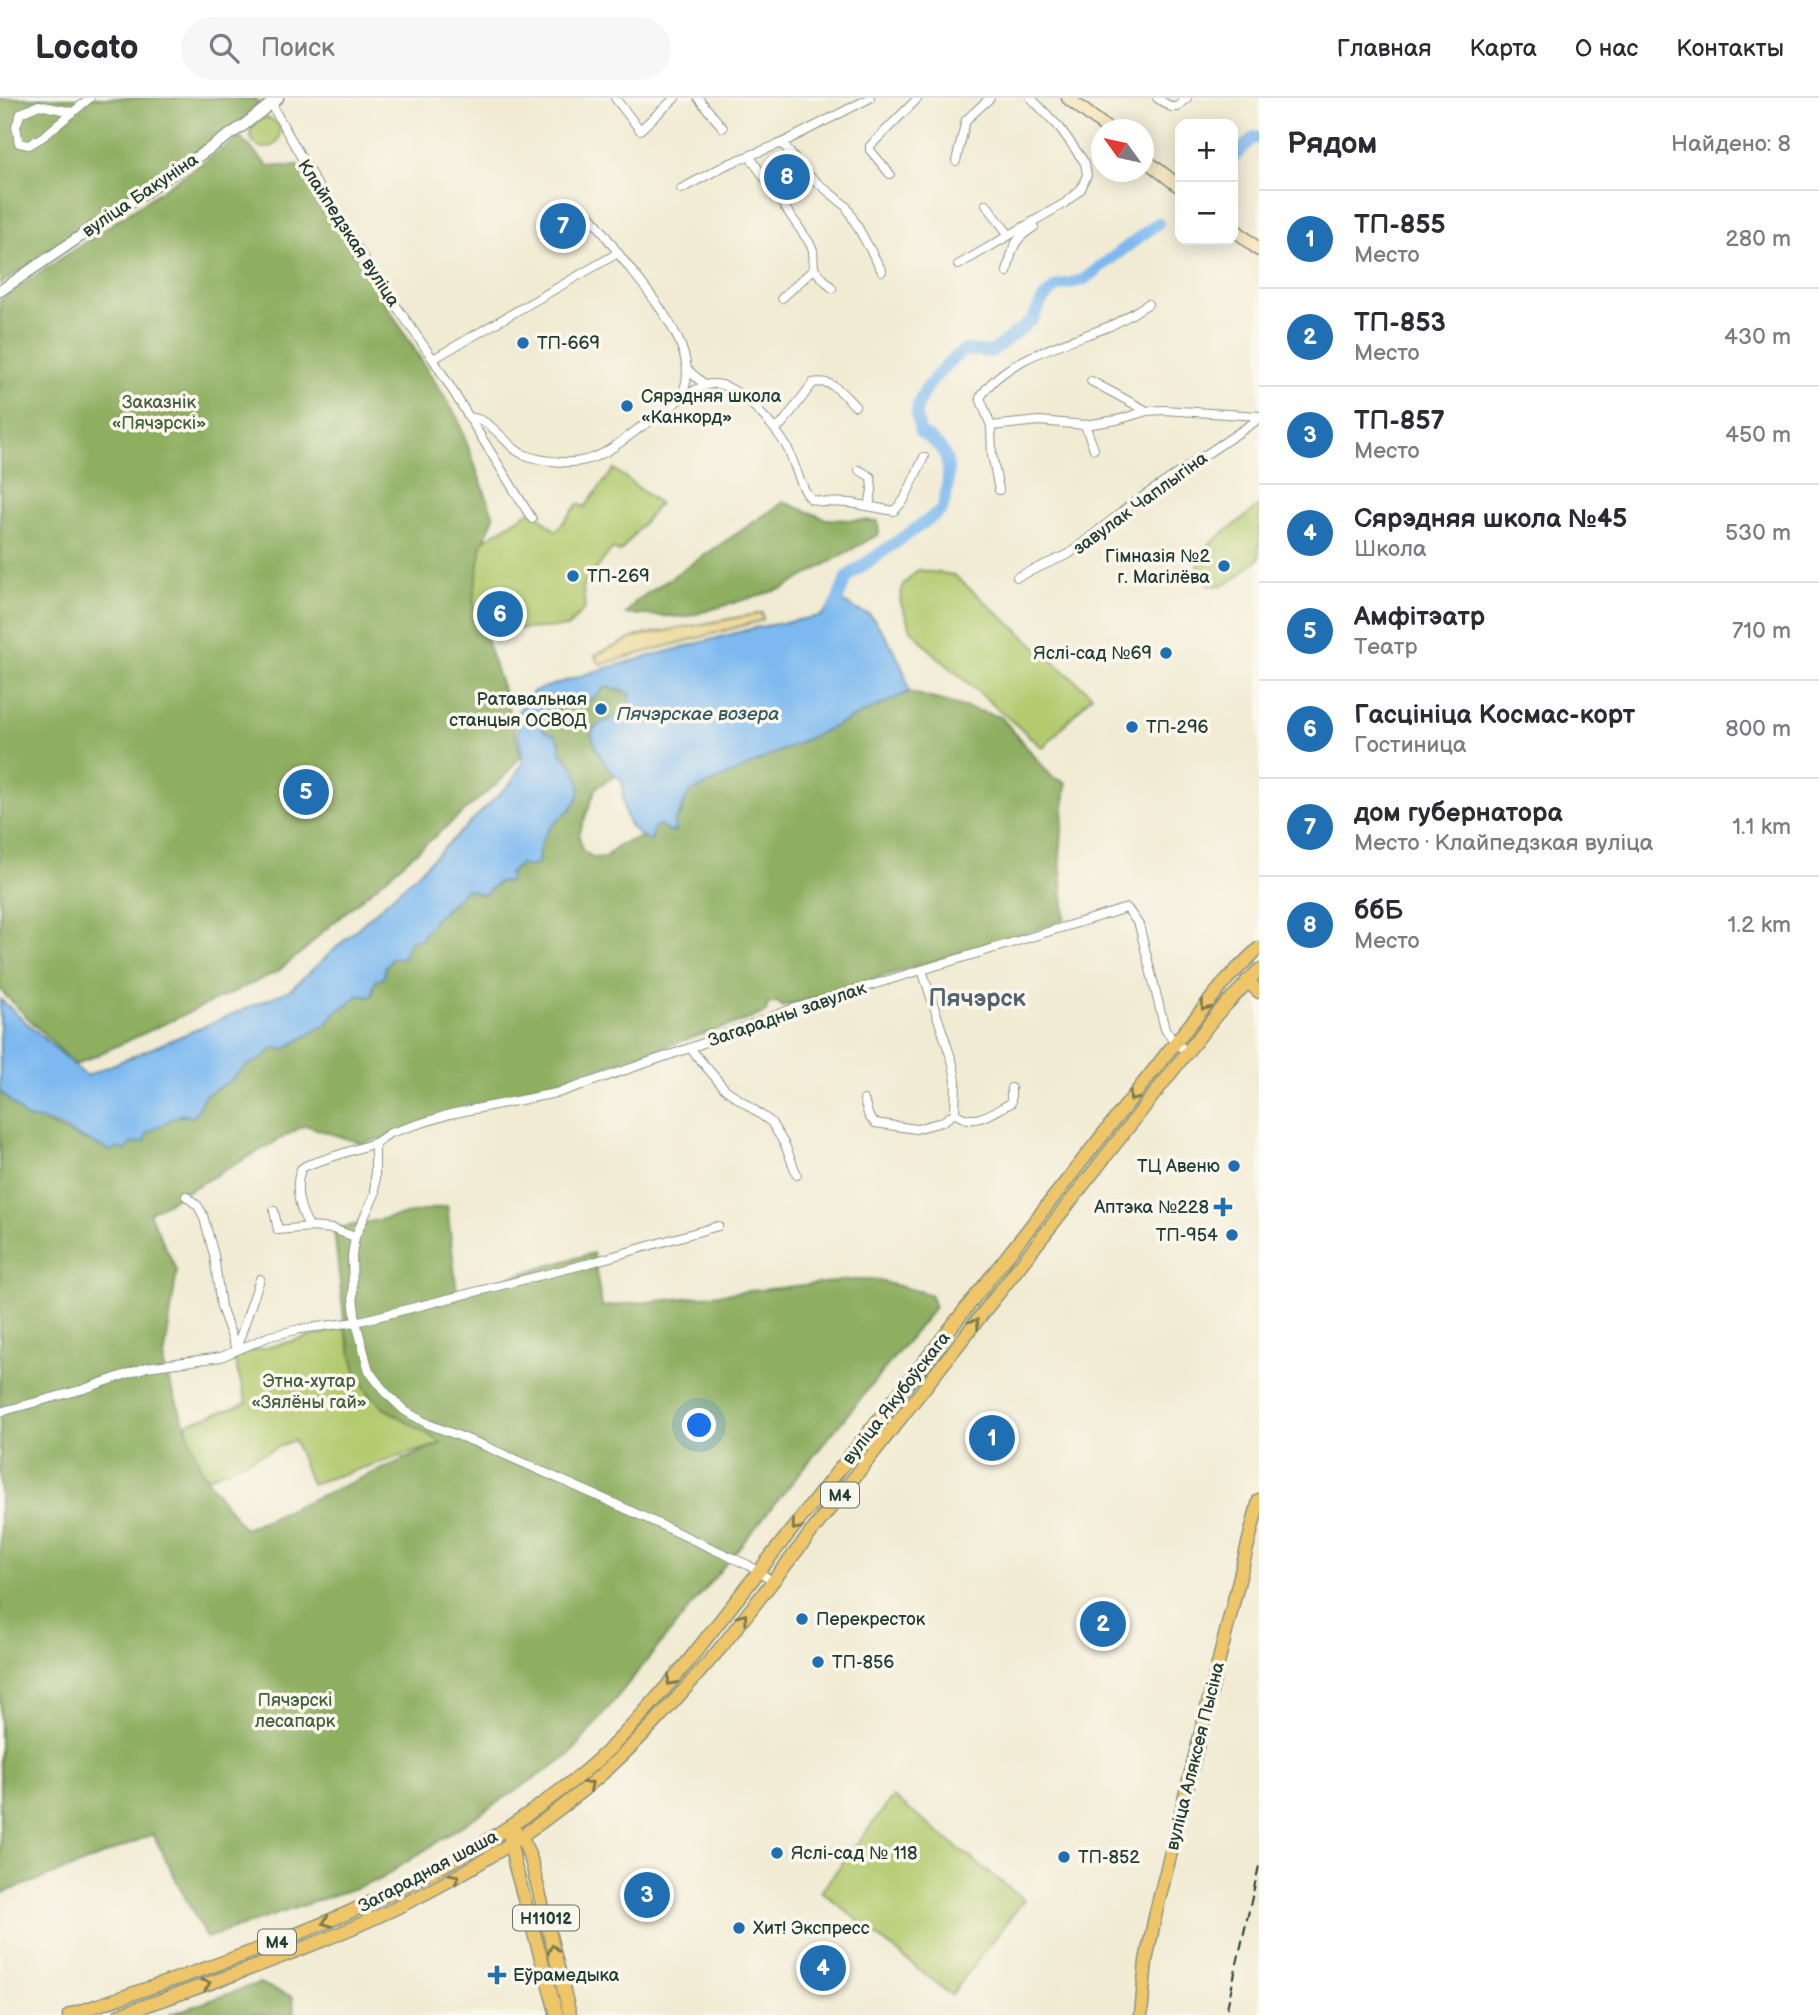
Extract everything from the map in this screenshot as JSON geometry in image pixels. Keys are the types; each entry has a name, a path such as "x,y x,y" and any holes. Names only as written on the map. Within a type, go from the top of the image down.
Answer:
{"main road":[{"path":"1068,98 1095,119"},
{"path":"1154,167 1175,183"},
{"path":"1238,233 1259,250"},
{"name":"вуліца Якубоўскага","path":"511,1827 582,1773 613,1745 686,1664 1175,1043 1235,971 1259,947"},
{"name":"вуліца Якубоўскага","path":"516,1840 584,1790 656,1722 723,1645 1224,1005 1259,970"},
{"path":"1235,971 1259,992"},
{"name":"вуліца Аляксея Пысіна","path":"1141,2015 1146,1961 1156,1912 1259,1500"},
{"name":"Н11012","path":"511,1827 557,1989 570,2015"},
{"name":"Загарадная шаша","path":"69,2015 237,1958 356,1910 418,1881 511,1827"},
{"name":"Загарадная шаша","path":"119,2015 349,1931 398,1909 473,1869 516,1840"},
{"name":"Н11012","path":"557,1989 557,2015"}],"street":[{"path":"72,111 39,105 21,113 16,126 19,143 29,145 44,136 90,98"},
{"path":"615,98 640,130 675,98"},
{"path":"698,98 723,128"},
{"path":"681,189 727,164 782,143 870,98"},
{"path":"890,174 870,150 870,146 885,128 918,98"},
{"path":"956,161 966,120 990,98"},
{"path":"958,265 1046,215 1082,189 1087,169 1077,149 1031,98"},
{"path":"1157,98 1177,107 1187,98"},
{"name":"вуліца Бакуніна","path":"0,291 275,99"},
{"name":"Клайпедзкая вуліца","path":"275,99 275,111 315,181 433,359 532,519"},
{"path":"782,143 808,175 846,206 882,271"},
{"path":"750,157 813,250 814,269 832,288"},
{"path":"986,204 1009,235"},
{"path":"1007,272 1013,244 1041,223 1046,215"},
{"path":"592,217 678,335 687,369 686,382 677,401"},
{"path":"433,359 618,253"},
{"path":"782,298 814,269"},
{"path":"999,490 992,455 991,426 980,398 995,380 1041,351 1111,325 1148,304"},
{"path":"687,369 705,385 715,383 728,386 766,419 788,449 803,488 811,499 894,511 899,507 923,457"},
{"path":"1091,381 1146,411"},
{"path":"775,429 782,424 813,383 832,383 855,405"},
{"name":"Клайпедзкая вуліца","path":"469,417 488,425 518,452 543,460 575,463 594,459 677,401 705,385"},
{"path":"991,426 1032,421 1085,425 1117,420 1146,411 1259,418"},
{"name":"завулак Чаплыгіна","path":"1017,577 1069,554 1132,504 1259,418"},
{"path":"1085,425 1094,449"},
{"path":"859,470 871,477 869,506"},
{"name":"Загарадны завулак","path":"310,1227 304,1217 297,1185 301,1169 307,1165 375,1143 390,1133 450,1114 561,1092 690,1048 792,1009 1127,908 1139,925 1165,1029 1175,1043"},
{"path":"922,970 957,1081 955,1114"},
{"path":"1175,1043 1188,1052"},
{"path":"690,1048 725,1089 771,1122 785,1145 797,1175"},
{"path":"955,1114 962,1119 978,1120 1011,1103 1011,1088"},
{"path":"864,1100 869,1117 875,1123 916,1129 942,1122 955,1114"},
{"path":"375,1143 375,1194 355,1237 352,1269 356,1322 369,1371 385,1392 405,1411 428,1424 485,1446 760,1571 772,1581"},
{"path":"186,1196 198,1206 203,1215 214,1255 221,1307 236,1349"},
{"path":"274,1211 278,1230 310,1227 333,1229 355,1237"},
{"path":"0,1412 84,1389 147,1367 220,1357 236,1349 300,1329 356,1322 586,1264 718,1226"},
{"path":"236,1349 260,1279"}],"green space":[{"path":"0,98 256,98 260,109 0,284"},
{"path":"265,118 276,122 280,133 276,144 265,148 254,144 250,133 254,122"},
{"name":"Заказнік «Пячэрскі»","path":"240,137 268,166 299,166 457,417 494,517 482,545 473,601 504,693 521,756 501,780 277,972 75,1065 0,990 0,300"},
{"path":"614,469 659,504 620,552 612,549 583,586 585,608 568,627 474,631 451,561 532,510 556,531 578,504 585,507"},
{"path":"784,502 826,519 878,521 879,534 784,588 686,617 626,614 636,601"},
{"path":"1259,506 1259,559 1227,583 1212,585 1207,582 1199,571 1202,550"},
{"path":"918,570 954,575 1092,695 1043,748 931,651 911,629 900,601 903,585"},
{"name":"Пячэрскі лесапарк","path":"606,687 631,694 628,704 619,716 596,727 591,733 596,749 615,776 596,788 579,834 582,850 594,858 605,857 619,845 641,837 651,841 654,827 660,825 668,831 682,812 684,800 691,792 909,692 1001,717 1052,777 1066,783 1060,856 1065,919 783,1007 777,1002 768,1004 766,1012 750,1019 363,1144 305,1125 149,1213 177,1271 163,1365 202,1471 244,1529 442,1443 384,1408 367,1391 357,1375 345,1328 334,1229 447,1206 457,1292 593,1253 602,1307 850,1280 875,1280 930,1294 935,1307 570,1755 379,1880 206,1938 153,1834 0,1894 0,1091 21,1108 53,1126 87,1141 113,1147 145,1141 147,1133 169,1119 180,1116 194,1117 204,1096 231,1080 246,1066 263,1058 273,1048 284,1049 328,1023 335,1012 359,995 369,997 373,986 392,958 402,958 410,941 421,939 432,919 445,911 466,889 484,895 538,849 545,834 572,808 570,761 561,753 560,743 555,735 543,731 545,715 561,703 584,705"},
{"path":"1021,1251 1023,1252 778,1564 776,1562"},
{"name":"Этна-хутар «Зялёны гай»","path":"345,1328 357,1375 384,1408 443,1443 311,1484 294,1440 198,1482 186,1424 247,1403 233,1356"},
{"path":"893,1797 1024,1900 951,1995 821,1891"},
{"path":"259,1983 293,1997 294,2015 169,2015"}],"sand":[{"path":"762,613 763,620 602,664 597,661 595,655 638,636"}],"water":[{"name":"Пячэрскае возера","path":"839,601 869,614 875,621 899,661 909,692 691,792 674,822 675,832 660,825 654,827 651,841 641,836 629,824 624,808 622,780 606,765 591,733 601,723 625,710 631,694 606,687 584,705 573,701 564,706 558,703 557,712 546,713 542,722 543,730 555,735 560,743 561,753 576,772 580,788 576,802 545,835 538,863 529,867 520,864 509,874 510,882 498,882 484,895 466,889 436,919 421,939 410,941 402,958 392,958 385,968 384,978 377,980 373,986 373,994 369,997 359,995 335,1012 328,1023 284,1049 273,1048 263,1058 246,1066 231,1080 204,1096 194,1117 181,1114 147,1133 145,1142 132,1143 125,1151 116,1148 112,1151 59,1126 37,1119 27,1119 0,1091 0,999 86,1076 290,990 418,873 512,782 523,761 515,715 534,691 596,671 754,628 821,616 834,602"}],"waterway":[{"path":"1238,153 1254,137 1259,138"},
{"path":"831,615 848,576 942,510 948,471 945,456 940,447 920,432 917,416 919,402 936,377 964,350 991,352 1032,320 1043,299 1057,286 1083,280 1158,223"}],"railway":[{"path":"1227,2008 1259,1866"}],"place":[{"name":"ббБ","path":"787,177"},
{"name":"дом губернатора","path":"563,226"},
{"name":"ТП-669","path":"523,343"},
{"name":"Сярэдняя школа «Канкорд»","path":"627,406"},
{"name":"Гімназія №2 г. Магілёва","path":"1224,566"},
{"name":"ТП-269","path":"573,576"},
{"name":"Гасцініца Космас-корт","path":"500,614"},
{"name":"Яслі-сад №69","path":"1166,653"},
{"name":"Ратавальная станцыя ОСВОД","path":"601,709"},
{"name":"ТП-296","path":"1132,727"},
{"name":"Амфітэатр","path":"306,792"},
{"name":"ТЦ Авеню","path":"1234,1166"},
{"name":"Аптэка №228","path":"1223,1207"},
{"name":"ТП-954","path":"1232,1235"},
{"name":"ТП-855","path":"992,1438"},
{"name":"Перекресток","path":"802,1619"},
{"name":"ТП-853","path":"1103,1624"},
{"name":"ТП-856","path":"818,1662"},
{"name":"Яслі-сад № 118","path":"777,1853"},
{"name":"ТП-852","path":"1064,1857"},
{"name":"ТП-857","path":"647,1895"},
{"name":"Хит! Экспресс","path":"739,1928"},
{"name":"Сярэдняя школа №45","path":"823,1968"},
{"name":"Еўрамедыка","path":"497,1975"}],"district":[{"name":"Пячэрск","path":"977,998"}]}
